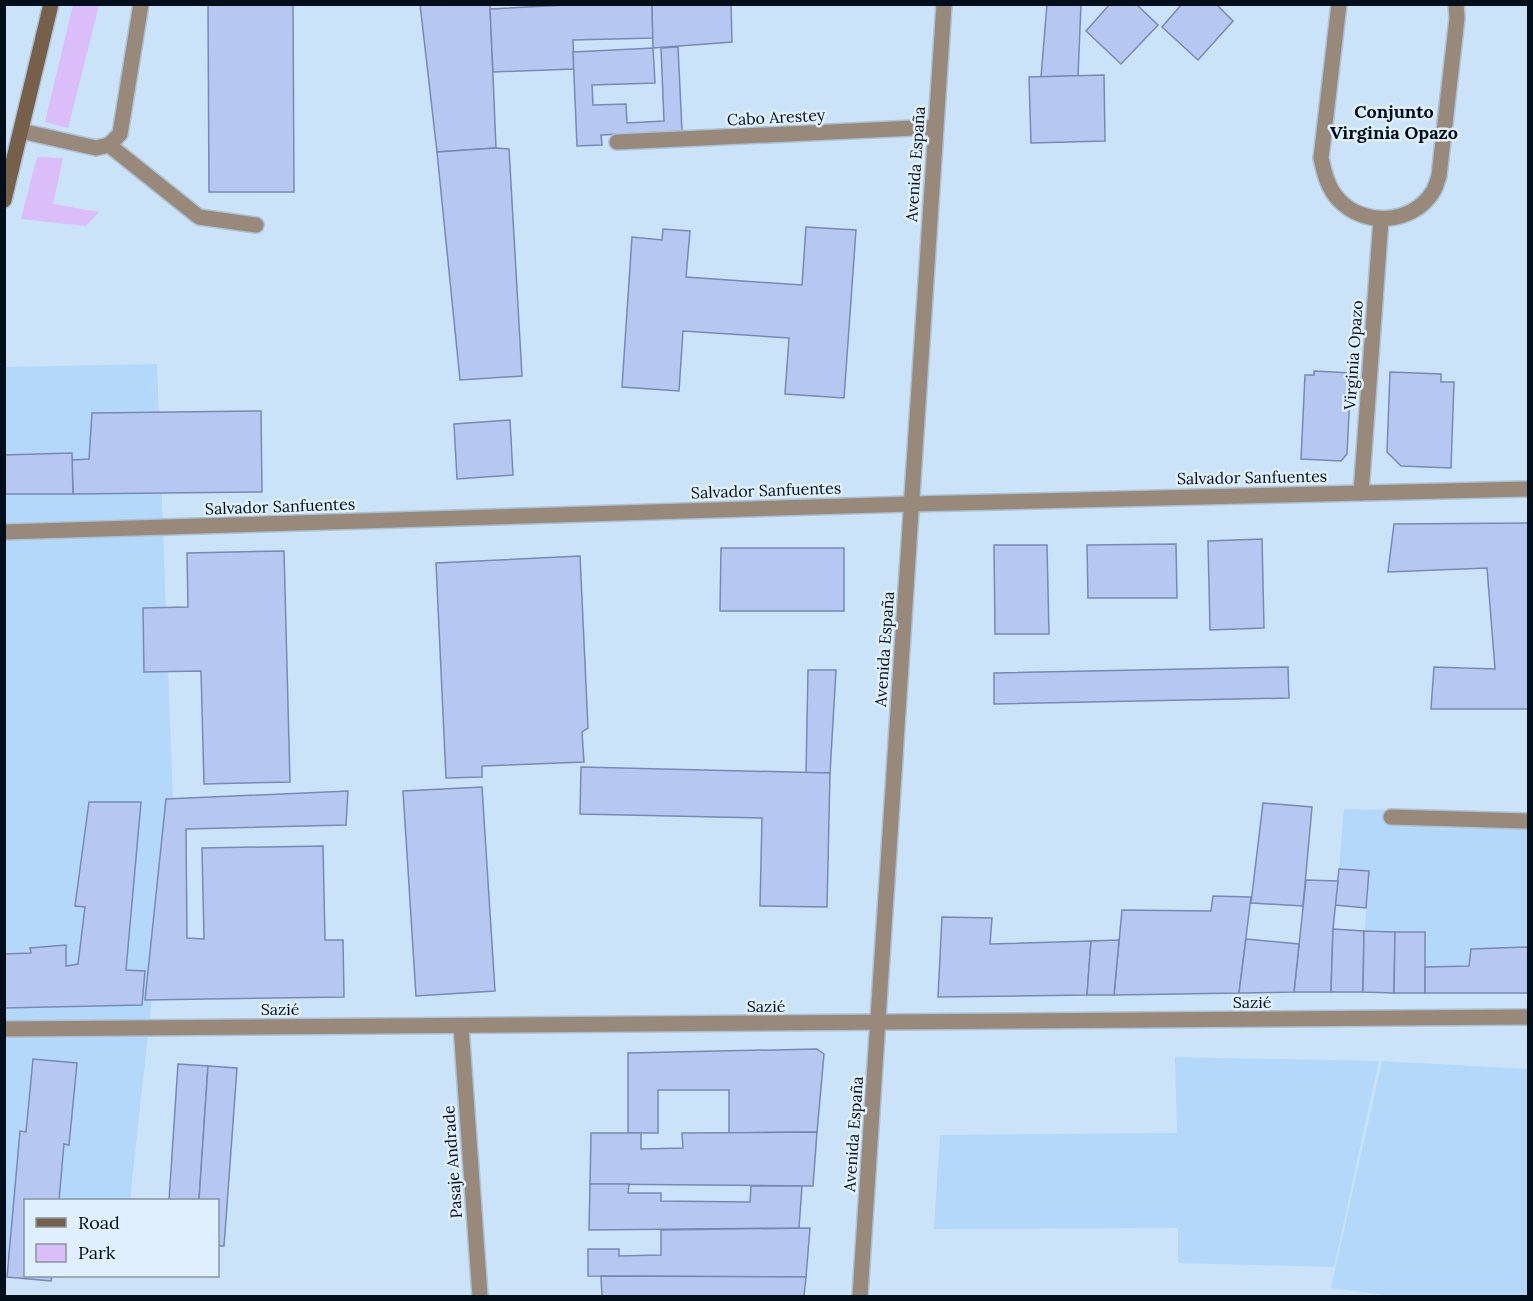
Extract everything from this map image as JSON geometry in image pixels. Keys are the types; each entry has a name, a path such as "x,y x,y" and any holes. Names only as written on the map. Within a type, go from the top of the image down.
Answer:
{"main road":[{"path":"4,200 51,4"}],"street":[{"path":"21,132 96,148 109,145 120,134 141,4"},
{"name":"Avenida España","path":"860,1296 944,4"},
{"path":"1340,4 1321,158 1326,179 1339,200 1350,209 1363,215 1381,219 1395,217 1421,205 1433,192 1439,176 1457,18 1456,4"},
{"name":"Cabo Arestey","path":"617,142 935,127"},
{"path":"109,145 199,217 256,225"},
{"name":"Virginia Opazo","path":"1361,493 1381,219"},
{"name":"Salvador Sanfuentes","path":"4,532 911,504 1528,489"},
{"path":"1391,817 1528,821"},
{"name":"Sazié","path":"4,1029 1528,1017"},
{"name":"Pasaje Andrade","path":"461,1026 480,1296"}],"shaded area":[{"path":"157,364 173,803 130,1199 24,1199 24,1261 5,1260 5,367"},
{"path":"1344,809 1528,813 1528,992 1426,990 1425,932 1365,930 1369,871 1339,868"},
{"path":"1175,1057 1379,1061 1334,1267 1178,1263 1178,1228 934,1229 940,1135 1177,1133"},
{"path":"1382,1061 1528,1069 1528,1296 1392,1296 1331,1288"}],"green space":[{"path":"73,5 99,5 68,128 45,122"},
{"path":"37,157 63,158 53,204 99,212 86,226 21,219"}],"building":[{"path":"208,4 293,4 294,192 209,192"},
{"path":"420,4 490,4 496,148 437,152"},
{"path":"584,4 652,4 653,38 573,40 574,69 493,72 490,9"},
{"path":"652,4 731,4 732,42 653,48"},
{"path":"1047,4 1081,4 1078,76 1041,77"},
{"path":"1110,4 1136,4 1158,25 1121,64 1086,31"},
{"path":"1182,4 1216,4 1233,21 1198,60 1162,27"},
{"path":"678,47 682,131 601,135 602,145 577,146 573,52 653,48 655,83 592,85 593,105 626,104 627,123 664,121 661,48"},
{"path":"1104,75 1105,141 1031,143 1029,77"},
{"path":"509,149 522,376 460,380 437,152"},
{"path":"806,227 856,230 844,398 785,394 789,338 683,331 679,391 622,387 632,237 662,240 663,229 690,231 686,277 802,285"},
{"path":"1314,371 1351,373 1347,454 1341,461 1301,459 1305,375 1314,375"},
{"path":"1390,372 1441,374 1441,382 1454,382 1451,468 1401,466 1387,452"},
{"path":"261,411 262,492 73,494 72,460 89,459 92,413"},
{"path":"510,420 513,475 457,479 454,424"},
{"path":"72,453 73,494 4,494 4,455"},
{"path":"1528,523 1528,709 1431,709 1434,667 1495,669 1487,568 1388,572 1394,524"},
{"path":"1262,539 1264,628 1210,630 1208,541"},
{"path":"1176,544 1177,598 1088,598 1087,545"},
{"path":"994,545 1047,545 1049,634 995,634"},
{"path":"721,548 844,548 844,611 720,611"},
{"path":"284,551 290,782 204,784 201,671 144,672 143,608 188,607 187,553"},
{"path":"580,556 588,728 582,732 584,762 482,766 482,777 446,778 436,563"},
{"path":"1288,667 1289,698 994,704 994,673"},
{"path":"808,670 836,670 830,773 806,773"},
{"path":"581,767 830,773 827,907 760,906 762,818 580,814"},
{"path":"482,787 495,991 416,996 403,791"},
{"path":"348,791 346,825 186,829 187,938 204,939 202,848 323,846 325,940 343,940 344,997 145,1000 166,799"},
{"path":"89,802 141,802 126,970 145,971 142,1005 4,1008 4,954 31,953 30,948 66,945 66,966 78,964 85,907 75,906"},
{"path":"1263,803 1312,807 1303,906 1251,903"},
{"path":"1339,869 1369,871 1366,908 1335,905"},
{"path":"1306,880 1338,881 1333,929 1331,992 1294,992"},
{"path":"1213,896 1251,897 1239,993 1114,995 1122,910 1211,911"},
{"path":"942,917 992,918 990,944 1091,941 1087,995 938,997"},
{"path":"1333,929 1364,931 1363,992 1331,992"},
{"path":"1364,931 1395,932 1394,993 1363,992"},
{"path":"1395,932 1425,932 1425,993 1394,993"},
{"path":"1246,939 1299,944 1294,992 1239,993"},
{"path":"1119,940 1114,995 1087,995 1091,941"},
{"path":"1528,947 1528,993 1425,993 1425,967 1469,966 1471,949"},
{"path":"817,1049 824,1054 817,1132 729,1133 729,1090 658,1090 658,1133 628,1133 628,1053"},
{"path":"33,1059 77,1063 69,1145 64,1144 59,1199 24,1199 24,1277 52,1277 51,1281 7,1277 20,1131 26,1132"},
{"path":"178,1064 208,1066 199,1199 169,1199"},
{"path":"208,1066 237,1068 224,1246 219,1246 219,1199 199,1199"},
{"path":"817,1132 813,1186 590,1184 591,1133 641,1133 641,1149 683,1148 682,1133"},
{"path":"590,1184 629,1184 628,1193 661,1193 661,1201 750,1202 751,1186 802,1186 799,1228 589,1230"},
{"path":"810,1228 806,1277 588,1276 588,1249 619,1249 619,1256 661,1255 661,1230"},
{"path":"601,1276 806,1277 804,1296 602,1296"}],"district":[{"name":"Conjunto Virginia Opazo","path":"1394,121"}]}
